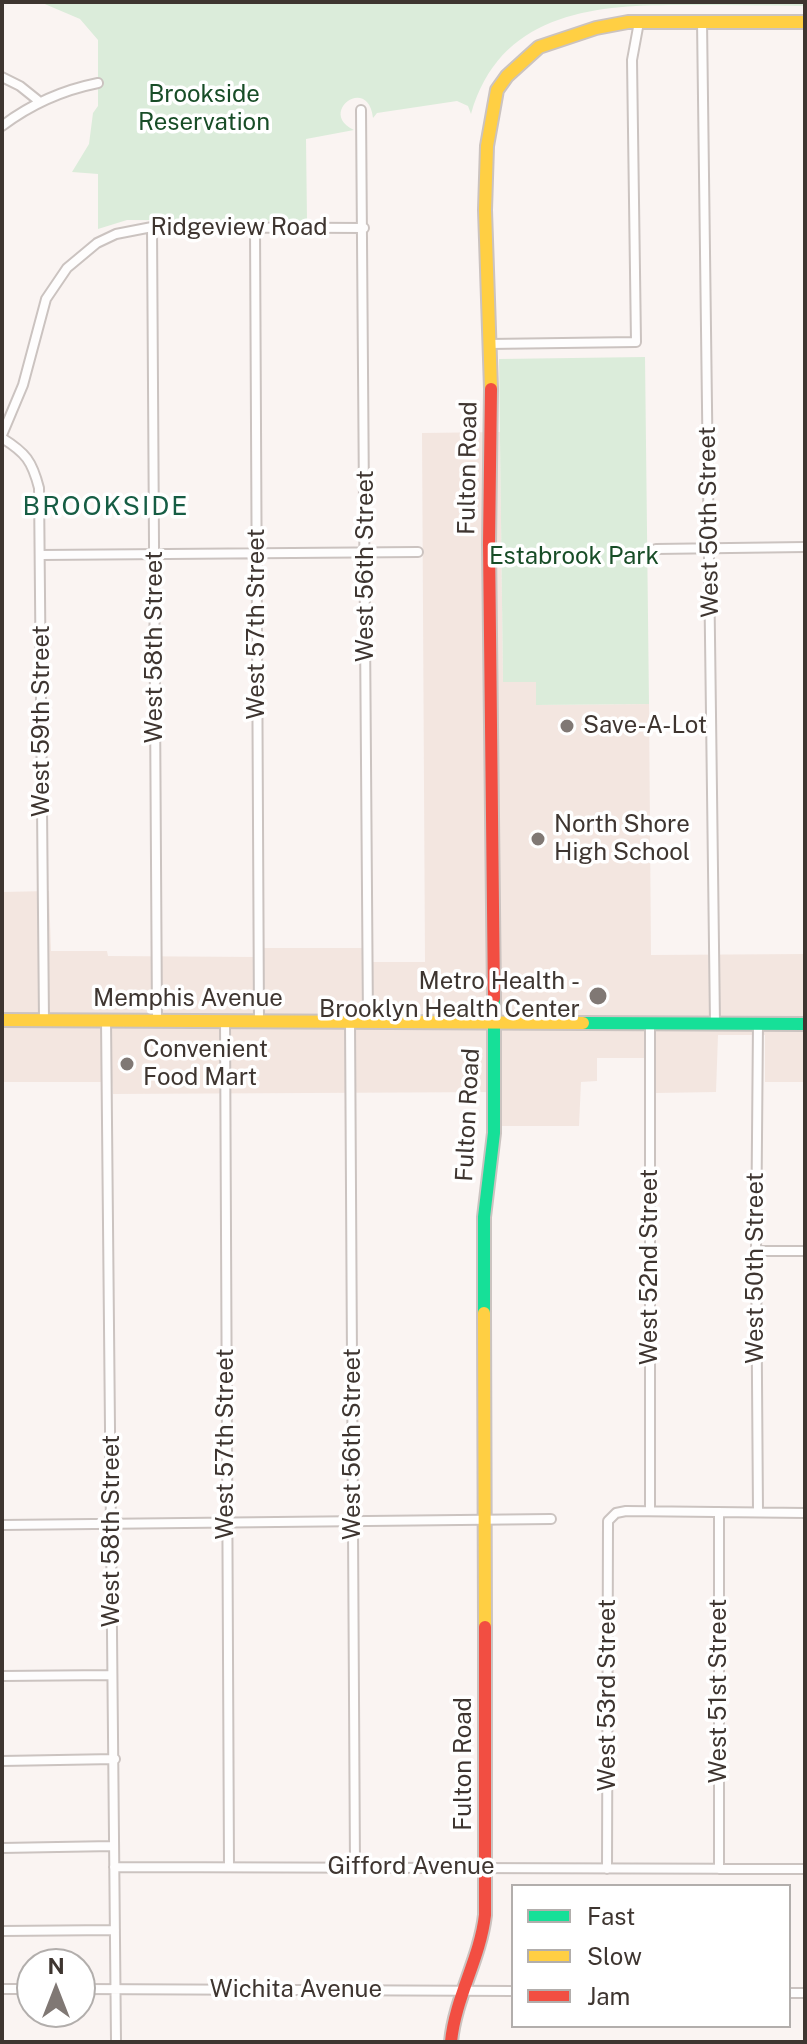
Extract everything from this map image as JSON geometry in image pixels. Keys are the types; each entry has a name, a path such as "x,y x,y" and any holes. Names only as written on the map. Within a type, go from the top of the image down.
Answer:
{"main road":[{"path":"639,22 805,22"},
{"name":"Fulton Road","path":"451,2042 463,1991 481,1941 486,1867 484,1217 494,1133 489,344 485,210 487,146 497,90 507,76 539,47 596,28 639,22"},
{"name":"Memphis Avenue","path":"2,1020 805,1024"}],"street":[{"name":"West 50th Street","path":"702,21 715,1023"},
{"path":"489,344 636,342 632,60 639,22"},
{"path":"2,77 40,102"},
{"path":"2,126 40,102 98,83"},
{"name":"West 56th Street","path":"361,110 368,1021"},
{"name":"Ridgeview Road","path":"2,436 23,385 39,323 55,282 97,243 124,232 152,227 364,228"},
{"name":"West 58th Street","path":"152,227 157,1020"},
{"name":"West 57th Street","path":"255,227 259,1021"},
{"name":"West 59th Street","path":"2,436 18,448 34,467 39,488 44,1020"},
{"path":"656,549 805,547"},
{"path":"41,555 418,552"},
{"name":"West 58th Street","path":"106,1020 116,2042"},
{"name":"West 57th Street","path":"225,1020 229,1867"},
{"name":"West 56th Street","path":"350,1021 355,1867"},
{"name":"West 52nd Street","path":"650,1023 650,1511"},
{"name":"West 50th Street","path":"758,1023 758,1512"},
{"path":"756,1251 805,1251"},
{"path":"650,1511 805,1513"},
{"name":"West 53rd Street","path":"607,1869 608,1521 616,1513 650,1511"},
{"name":"West 51st Street","path":"719,1512 719,1869"},
{"path":"2,1525 551,1519"},
{"path":"2,1676 112,1675"},
{"path":"2,1761 115,1759"},
{"path":"6,1848 113,1846"},
{"name":"Gifford Avenue","path":"114,1867 805,1869"},
{"path":"2,1931 115,1930"},
{"name":"Wichita Avenue","path":"96,1989 511,1991"}],"shaded area":[{"path":"500,432 503,682 536,682 537,705 649,704 651,955 805,954 805,1082 765,1082 765,1035 718,1035 716,1092 656,1093 656,1058 597,1058 597,1081 581,1082 579,1126 501,1126 501,1092 113,1094 112,1082 2,1082 2,892 49,891 51,951 107,951 108,956 256,957 256,948 369,948 370,962 425,962 422,433"}],"green space":[{"name":"Brookside Reservation","path":"40,2 805,2 805,6 659,5 591,11 559,19 530,33 506,52 485,79 471,114 468,106 457,101 377,113 373,118 369,105 363,99 348,101 342,107 341,115 344,123 354,130 306,139 307,221 127,220 98,229 98,174 72,172 89,144 93,113 98,106 98,40 80,19"},
{"name":"Estabrook Park","path":"645,357 649,704 536,705 536,682 503,682 499,359"}],"traffic: fast":[{"path":"484,1313 484,1217 494,1133 494,998"},
{"path":"583,1023 805,1024"}],"traffic: slow":[{"path":"491,389 485,210 487,146 497,90 507,76 539,47 596,28 628,22 805,22"},
{"path":"2,1020 583,1023"},
{"path":"484,1313 485,1627"}],"traffic: jam":[{"path":"491,389 489,544 494,998"},
{"path":"451,2042 457,2010 485,1915 485,1627"}],"place":[{"name":"Save-A-Lot","path":"567,726"},
{"name":"North Shore High School","path":"538,839"},
{"name":"Metro Health - Brooklyn Health Center","path":"598,996"},
{"name":"Convenient Food Mart","path":"127,1064"}],"district":[{"name":"BROOKSIDE","path":"106,507"}]}
